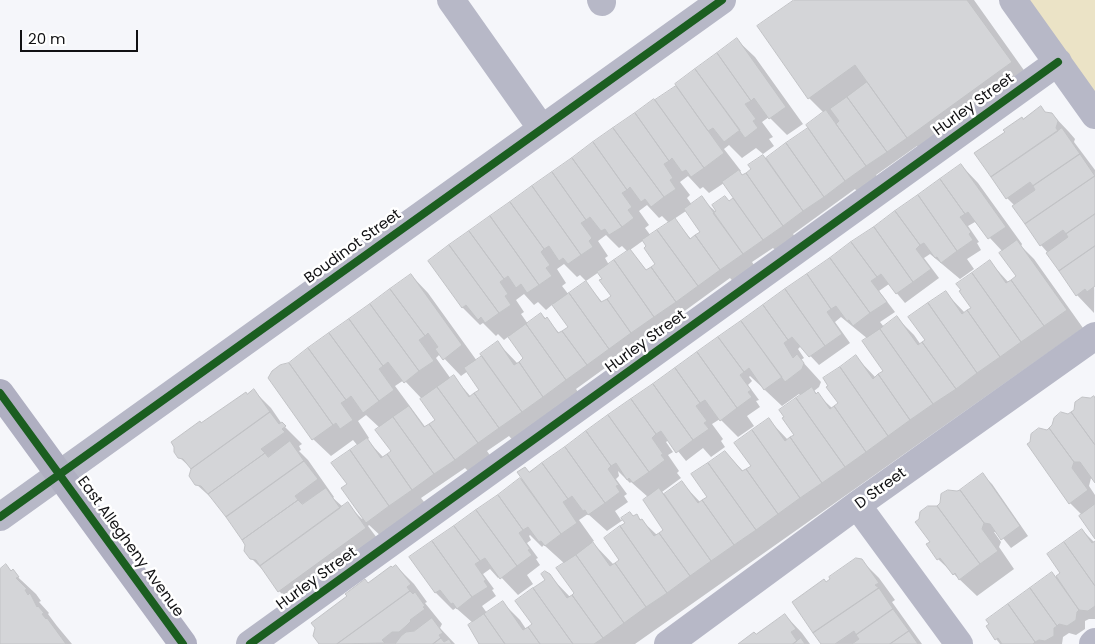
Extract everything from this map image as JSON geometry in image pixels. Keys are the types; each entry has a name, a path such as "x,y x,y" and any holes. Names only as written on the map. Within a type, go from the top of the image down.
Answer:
{"main road":[{"name":"East Allegheny Avenue","path":"0,393 183,644"}],"street":[{"path":"451,0 542,129"},
{"name":"Boudinot Street","path":"0,517 722,0"},
{"path":"1013,0 1095,114"},
{"name":"Hurley Street","path":"250,644 1058,62"},
{"name":"D Street","path":"668,644 1095,336"},
{"path":"857,506 959,644"}],"shaded area":[{"path":"1013,0 1095,0 1095,115"}],"building":[{"path":"794,0 967,0 1012,62 907,138 855,65 808,99 757,26"},
{"path":"737,38 786,107 769,119 754,98 751,101 717,53"},
{"path":"717,53 751,101 745,104 756,119 753,121 758,128 745,138 695,69"},
{"path":"695,69 740,130 724,142 713,128 708,131 675,84"},
{"path":"867,82 907,138 887,152 847,97"},
{"path":"676,86 724,153 704,168 655,100"},
{"path":"847,97 887,152 866,166 836,124 839,121 830,109"},
{"path":"654,99 704,168 691,177 686,170 682,172 672,158 669,161 635,113"},
{"path":"1041,106 1045,112 1052,113 1058,121 1056,128 1058,131 991,177 974,153 1005,132 1003,130"},
{"path":"826,110 866,166 845,181 806,125"},
{"path":"635,113 669,161 664,164 673,178 670,180 676,189 664,197 613,128"},
{"path":"613,128 664,197 651,207 645,199 641,202 630,187 627,190 593,142"},
{"path":"808,128 845,181 824,197 786,143"},
{"path":"1062,128 1080,154 1033,186 1030,182 1006,199 991,177"},
{"path":"593,142 627,190 622,193 632,207 628,210 634,218 622,227 572,158"},
{"path":"786,143 824,197 803,211 766,158"},
{"path":"1080,154 1095,176 1025,224 1012,206 1035,190 1033,186"},
{"path":"763,155 803,211 783,226 746,173 751,169 748,165"},
{"path":"572,158 622,227 609,235 605,229 601,231 590,217 586,220 552,172"},
{"path":"961,164 1006,227 988,239 968,212 965,214 940,179"},
{"path":"739,170 742,175 746,173 783,226 763,240 722,182"},
{"path":"552,172 586,220 581,223 592,238 589,241 593,247 581,255 532,186"},
{"path":"1095,176 1095,214 1066,234 1063,230 1040,246 1025,224"},
{"path":"940,179 965,214 960,217 971,232 969,234 973,240 957,251 918,195"},
{"path":"532,186 581,255 568,264 563,258 559,261 549,246 544,249 510,202"},
{"path":"918,195 957,251 941,263 924,243 920,245 895,211"},
{"path":"702,196 743,254 720,270 695,235 700,232 684,209"},
{"path":"725,196 729,201 733,198 763,240 743,254 713,213 716,211 712,205"},
{"path":"510,202 544,249 541,252 550,265 546,268 552,276 539,285 490,216"},
{"path":"895,211 920,245 916,249 931,269 913,282 874,227"},
{"path":"1095,214 1095,246 1059,271 1046,253 1068,237 1066,234"},
{"path":"490,216 539,285 527,293 521,284 516,288 508,276 504,279 469,231"},
{"path":"675,218 690,239 695,235 720,270 698,286 657,230"},
{"path":"874,227 913,282 896,294 881,274 877,277 851,242"},
{"path":"657,230 698,286 676,302 651,267 655,264 644,248 646,246 642,240"},
{"path":"469,231 504,279 500,282 508,294 505,296 511,305 499,313 449,245"},
{"path":"1017,240 1067,310 1044,326 1011,280 1016,276 999,253"},
{"path":"851,242 877,277 871,281 887,302 870,313 830,258"},
{"path":"449,245 499,313 485,323 481,317 478,320 466,305 462,308 428,261"},
{"path":"1095,246 1095,286 1087,292 1085,289 1076,296 1059,271"},
{"path":"630,249 646,270 651,267 676,302 654,317 614,260"},
{"path":"830,258 870,313 853,326 836,306 831,309 807,274"},
{"path":"614,260 654,317 631,333 607,299 611,296 599,280 602,279 597,272"},
{"path":"990,260 1006,283 1011,280 1044,326 1021,342 972,273"},
{"path":"972,273 1021,342 1000,357 967,310 971,308 956,284"},
{"path":"411,274 462,345 443,360 435,349 438,347 428,333 425,336 390,289"},
{"path":"807,274 831,309 827,312 842,334 825,346 785,289"},
{"path":"586,281 601,302 607,299 631,333 609,349 569,293"},
{"path":"390,289 425,336 419,340 434,361 419,371 370,304"},
{"path":"785,289 825,346 809,357 792,337 788,340 763,305"},
{"path":"946,291 962,314 967,310 1000,357 977,373 928,303"},
{"path":"569,293 609,349 587,365 562,331 568,327 552,305"},
{"path":"928,303 977,373 956,389 922,342 925,340 908,317"},
{"path":"370,304 419,371 404,383 388,362 383,366 349,319"},
{"path":"763,305 788,340 784,343 793,358 797,354 804,363 802,369 785,382 741,321"},
{"path":"541,313 545,319 547,317 558,333 562,331 587,365 566,380 526,324"},
{"path":"897,316 918,345 922,342 956,389 933,404 880,329"},
{"path":"349,319 383,366 379,369 394,390 379,401 329,333"},
{"path":"741,321 782,377 764,390 749,368 744,372 718,337"},
{"path":"526,324 566,380 543,397 519,362 523,358 508,337"},
{"path":"880,329 933,404 910,420 878,374 883,371 862,341"},
{"path":"329,333 379,401 363,413 351,396 346,400 308,348"},
{"path":"718,337 744,372 740,375 751,390 748,392 752,397 737,408 697,352"},
{"path":"498,341 514,365 519,362 543,397 522,412 480,354"},
{"path":"308,348 346,400 341,403 353,420 340,429 336,423 333,425 289,363"},
{"path":"697,352 737,408 720,421 705,400 700,403 675,368"},
{"path":"856,355 873,379 878,374 910,420 888,436 840,367"},
{"path":"482,356 522,412 499,428 474,393 479,390 464,368"},
{"path":"289,363 333,425 312,440 268,378 272,371 280,365"},
{"path":"840,367 888,436 866,452 834,406 838,403 826,387 828,386 823,378"},
{"path":"675,368 700,403 696,406 707,421 704,423 709,429 693,440 653,384"},
{"path":"454,375 469,397 474,393 499,428 478,443 437,387"},
{"path":"653,384 693,440 676,453 661,431 656,434 631,399"},
{"path":"437,387 478,443 455,460 429,424 435,420 420,399"},
{"path":"812,387 830,409 834,406 866,452 845,467 796,398"},
{"path":"254,389 270,412 191,469 183,459 178,458 171,442 200,421 201,423 246,392 247,394"},
{"path":"1094,396 1095,445 1071,412 1074,410 1075,402 1082,397 1090,398"},
{"path":"796,398 845,467 822,483 790,437 794,435 782,418 784,417 779,410"},
{"path":"631,399 656,434 652,438 665,460 649,472 608,415"},
{"path":"409,406 424,427 429,424 455,460 434,474 393,417"},
{"path":"270,412 279,424 282,422 286,426 282,429 285,432 261,449 265,453 208,494 201,486 195,485 189,476 191,469"},
{"path":"1061,412 1068,414 1071,412 1095,445 1095,483 1080,462 1074,462 1049,428 1054,418"},
{"path":"608,415 649,472 633,483 629,478 627,480 616,463 611,466 586,431"},
{"path":"393,417 434,474 412,490 387,454 391,451 375,430"},
{"path":"769,418 785,441 790,437 822,483 800,498 752,430"},
{"path":"1039,428 1047,430 1049,428 1074,462 1072,468 1088,490 1069,504 1027,444 1030,442 1031,434"},
{"path":"752,430 800,498 778,514 746,469 751,466 734,443"},
{"path":"586,431 611,466 608,469 619,485 616,486 620,492 605,503 565,447"},
{"path":"367,438 381,458 387,454 412,490 389,506 350,450"},
{"path":"290,441 304,461 226,517 208,494 265,453 268,457"},
{"path":"565,447 605,503 588,515 572,496 568,499 542,463"},
{"path":"350,450 389,506 366,523 341,488 347,484 331,463"},
{"path":"725,451 742,471 746,469 778,514 756,530 708,463"},
{"path":"304,461 318,479 295,496 298,500 242,540 226,517"},
{"path":"542,463 568,499 563,502 577,523 561,534 517,472 525,467 529,472"},
{"path":"708,463 756,530 734,545 702,500 707,497 691,474"},
{"path":"983,473 1020,526 1001,540 990,524 984,523 960,490"},
{"path":"520,478 561,534 545,546 541,541 539,542 528,527 523,530 498,495"},
{"path":"682,481 698,503 702,500 734,545 711,561 664,494"},
{"path":"326,488 340,508 260,566 256,560 250,559 244,551 245,545 242,540 298,500 302,504"},
{"path":"659,488 711,561 690,576 659,533 663,530 643,500"},
{"path":"948,490 960,490 984,523 982,529 998,551 980,564 937,506 940,503 941,494"},
{"path":"498,495 523,530 519,533 532,555 517,566 476,510"},
{"path":"348,502 366,528 278,592 260,566"},
{"path":"1095,504 1095,539 1079,516"},
{"path":"928,506 937,506 980,564 959,580 955,573 953,575 940,558 937,560 926,544 930,542 915,522 919,519 920,512"},
{"path":"476,510 517,566 500,579 485,558 480,561 454,526"},
{"path":"630,512 633,516 637,514 640,520 642,519 654,536 659,533 690,576 667,593 620,526 625,523 621,518"},
{"path":"454,526 480,561 475,564 486,580 484,581 488,587 472,597 432,541"},
{"path":"620,526 667,593 646,607 615,563 619,560 604,538"},
{"path":"1082,529 1092,543 1095,541 1095,586 1064,542"},
{"path":"432,541 472,597 457,609 440,590 435,593 409,557"},
{"path":"593,542 610,566 615,563 646,607 624,623 576,555"},
{"path":"1064,542 1095,586 1095,606 1088,611 1079,610 1056,576 1060,573 1047,554"},
{"path":"576,555 624,623 603,638 572,595 574,593 556,568"},
{"path":"856,558 862,559 879,583 875,585 879,588 813,633 792,602 824,579 826,582 830,579 829,577"},
{"path":"6,564 19,577 16,578 27,589 25,590 28,595 30,593 37,607 44,613 42,614 66,644 0,644 0,569"},
{"path":"396,565 411,584 407,587 410,591 337,644 319,644 313,636 315,628 311,623 347,596 345,594 365,579 368,583 391,566"},
{"path":"545,571 550,574 567,598 572,595 603,638 594,644 573,644 533,588 545,580 541,574"},
{"path":"1052,572 1079,610 1076,620 1067,626 1059,624 1057,626 1030,588"},
{"path":"533,588 573,644 540,644 528,627 532,624 515,601"},
{"path":"879,588 893,609 856,635 854,631 835,644 821,644 813,633"},
{"path":"1030,588 1057,626 1054,628 1054,636 1045,641 1039,640 1035,642 1008,604"},
{"path":"410,591 413,594 415,592 425,606 423,607 425,609 410,620 399,632 392,632 382,640 385,643 337,644"},
{"path":"503,601 523,630 528,627 540,644 505,644 484,614"},
{"path":"1008,604 1035,642 1033,644 1002,644 998,638 995,640 986,626 989,624 986,620"},
{"path":"893,609 909,631 890,644 852,644 859,639 856,635"},
{"path":"484,614 505,644 479,644 468,625"},
{"path":"785,614 796,629 791,632 797,641 793,644 738,644 754,632 756,634"},
{"path":"432,618 443,633 439,635 441,638 433,644 395,644 406,632 414,631"},
{"path":"909,631 918,644 890,644"},
{"path":"441,638 444,642 449,639 452,644 433,644"},
{"path":"801,638 805,644 793,644"}],"cycle path":[{"path":"0,517 722,0"},
{"path":"250,644 1058,62"},
{"path":"0,393 183,644"}]}
